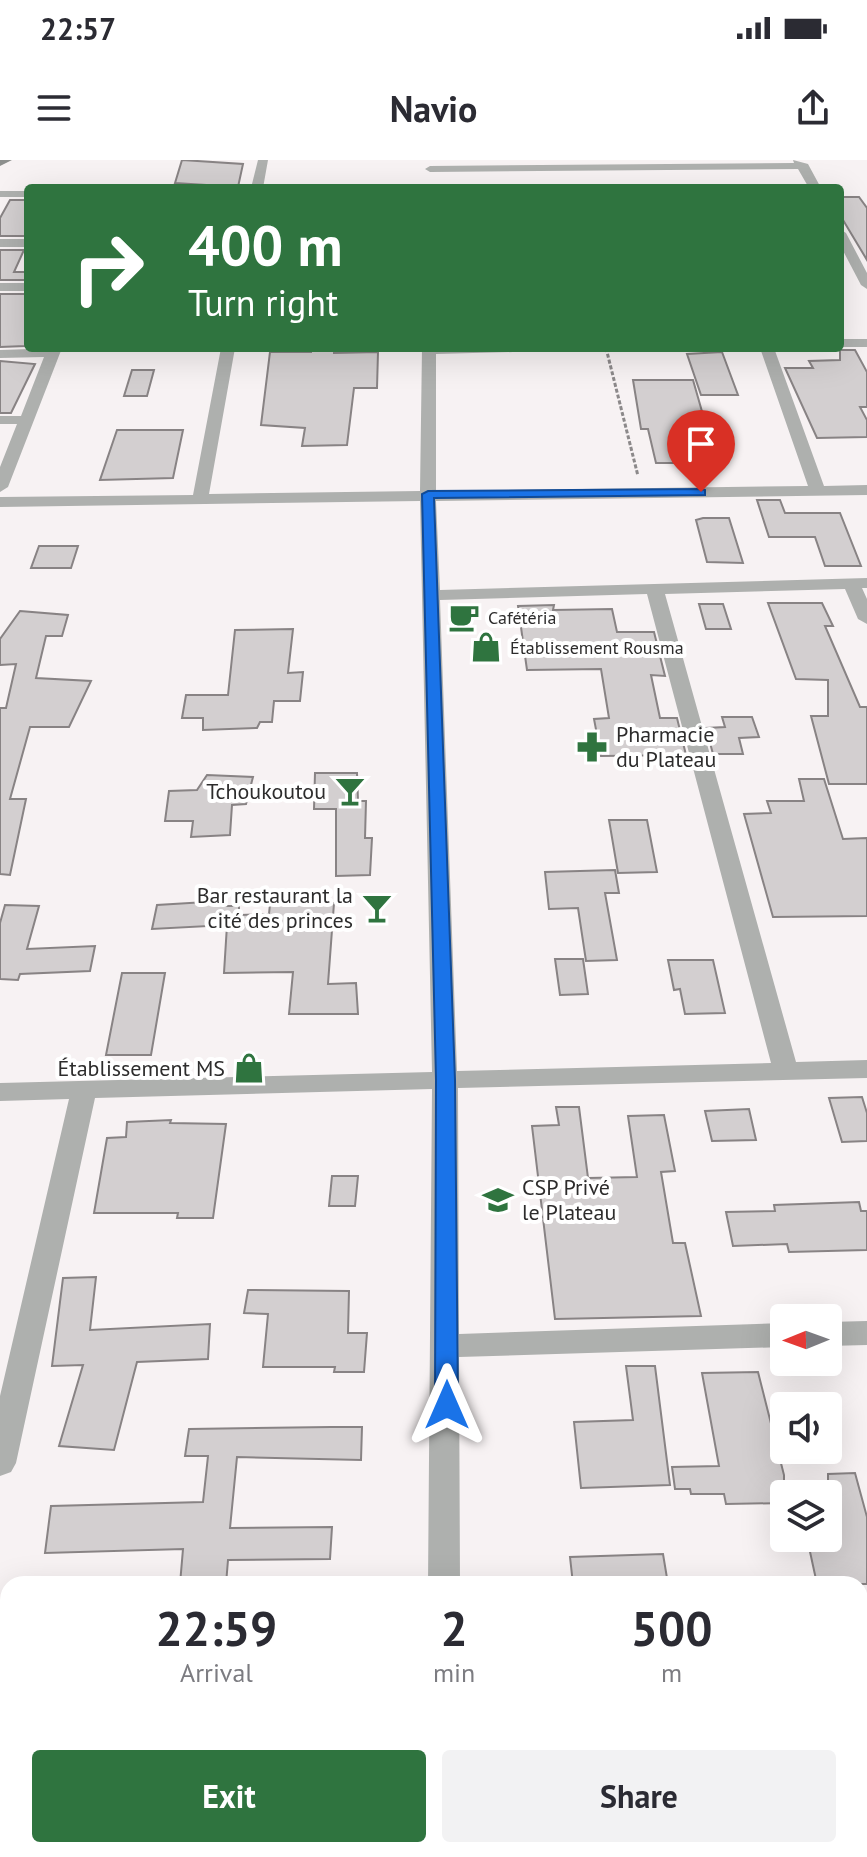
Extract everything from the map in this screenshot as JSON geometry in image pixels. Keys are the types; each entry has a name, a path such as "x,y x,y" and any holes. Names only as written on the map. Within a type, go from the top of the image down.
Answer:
{"street":[{"path":"0,163 7,160"},
{"path":"258,184 263,160"},
{"path":"429,169 690,172 801,163 813,184"},
{"path":"0,194 24,194"},
{"path":"844,241 863,281"},
{"path":"0,243 24,243"},
{"path":"0,287 24,287"},
{"path":"844,343 867,343"},
{"path":"0,354 36,352"},
{"path":"0,487 54,352"},
{"path":"200,499 227,352"},
{"path":"429,352 428,494 445,1080 447,1346 444,1576"},
{"path":"768,352 818,491"},
{"path":"0,420 26,420"},
{"path":"0,502 867,490"},
{"path":"432,595 859,583 867,619"},
{"path":"654,587 786,1071"},
{"path":"0,1092 867,1069"},
{"path":"0,1463 84,1090"},
{"path":"842,1334 867,1333"},
{"path":"447,1346 770,1335"}],"path":[{"path":"607,352 643,493"}],"building":[{"path":"182,160 243,164 239,184 175,183"},
{"path":"844,197 859,197 867,208 867,260 844,222"},
{"path":"10,200 24,200 24,236 0,236 0,218"},
{"path":"0,250 24,250 14,272 24,272 24,280 0,280"},
{"path":"0,294 24,294 24,346 0,347"},
{"path":"855,350 867,372 867,407 860,407 867,420 867,437 817,438 785,368 813,368 809,361 840,360 840,352"},
{"path":"270,352 378,352 377,388 354,388 347,445 302,446 305,428 261,425"},
{"path":"722,352 738,395 701,395 687,354"},
{"path":"0,361 35,364 11,413 0,413"},
{"path":"132,370 154,370 147,396 124,396"},
{"path":"633,380 693,380 713,450 681,450 685,463 656,463 648,429 641,429"},
{"path":"117,430 183,430 173,478 100,480"},
{"path":"757,500 780,500 785,513 840,513 861,566 825,566 815,537 769,537"},
{"path":"729,518 743,563 707,562 696,520"},
{"path":"39,546 78,546 71,568 31,568"},
{"path":"768,603 822,603 833,626 825,626 860,707 867,707 867,784 829,784 811,716 828,716 828,680 796,679"},
{"path":"699,604 723,604 731,629 706,629"},
{"path":"554,605 553,610 612,609 617,632 654,632 665,676 651,675 660,718 677,718 686,755 601,756 594,719 609,718 601,669 527,670 518,606"},
{"path":"20,611 68,615 62,636 46,636 36,678 91,681 69,727 30,727 10,799 26,799 10,875 0,874 0,708 6,708 16,664 0,665 0,639"},
{"path":"293,629 288,673 303,672 300,701 274,701 272,722 260,722 257,728 203,730 203,718 182,718 186,695 228,695 235,630"},
{"path":"722,717 752,717 759,737 739,738 743,754 713,754 706,728 725,727"},
{"path":"315,773 357,773 358,801 366,801 365,838 372,838 370,875 336,876 336,809 314,809"},
{"path":"207,775 253,777 246,804 232,805 230,835 191,837 193,821 165,821 169,791 197,790"},
{"path":"799,779 824,779 843,839 867,838 867,916 773,917 744,814 771,813 767,801 804,801"},
{"path":"609,820 647,820 657,872 618,873"},
{"path":"615,870 619,893 605,893 617,960 586,961 578,908 549,909 545,872"},
{"path":"222,901 221,906 239,906 239,915 269,914 270,904 334,903 328,984 356,983 358,1014 289,1014 293,972 224,973 227,925 152,929 157,905"},
{"path":"5,905 39,906 27,949 95,946 90,971 20,974 18,980 0,979 0,923"},
{"path":"555,959 583,959 588,994 560,995"},
{"path":"668,960 713,960 725,1013 685,1014 680,989 674,990"},
{"path":"122,973 165,973 151,1055 106,1055"},
{"path":"862,1097 867,1113 867,1141 842,1142 829,1098"},
{"path":"556,1107 579,1107 588,1178 637,1177 628,1116 664,1115 675,1171 661,1172 673,1243 685,1243 701,1316 555,1319 532,1126 559,1125"},
{"path":"749,1109 756,1140 712,1141 705,1111"},
{"path":"171,1120 170,1123 226,1124 213,1218 177,1218 178,1213 94,1213 107,1138 126,1137 127,1122"},
{"path":"332,1176 358,1176 355,1206 329,1206"},
{"path":"859,1202 861,1211 867,1211 867,1250 789,1252 787,1244 733,1246 726,1212 775,1211 774,1205"},
{"path":"96,1277 90,1330 210,1324 208,1359 137,1362 114,1450 59,1446 83,1365 52,1366 63,1278"},
{"path":"248,1290 349,1291 348,1333 367,1333 364,1372 334,1372 335,1367 263,1367 268,1314 244,1313"},
{"path":"626,1366 655,1366 670,1485 581,1488 574,1422 633,1420"},
{"path":"758,1372 770,1420 770,1464 781,1464 784,1475 784,1480 770,1480 770,1503 726,1504 724,1494 691,1494 690,1489 675,1489 672,1467 719,1466 702,1373"},
{"path":"362,1427 361,1460 237,1457 230,1528 332,1527 330,1559 228,1560 227,1576 181,1576 183,1549 45,1553 51,1506 203,1502 208,1456 185,1456 189,1429"},
{"path":"855,1473 867,1517 867,1576 815,1576 810,1552 842,1552 842,1480 828,1480 828,1474"},
{"path":"663,1554 667,1576 572,1576 570,1557"}],"place":[{"name":"Cafétéria","path":"464,617"},
{"name":"Établissement Rousma","path":"486,647"},
{"name":"Pharmacie du Plateau","path":"592,747"},
{"name":"Tchoukoutou","path":"350,791"},
{"name":"Bar restaurant la cité des princes","path":"377,908"},
{"name":"Établissement MS","path":"249,1068"},
{"name":"CSP Privé le Plateau","path":"498,1200"}],"route":[{"path":"447,1405 445,1080 428,494 701,492"}]}
